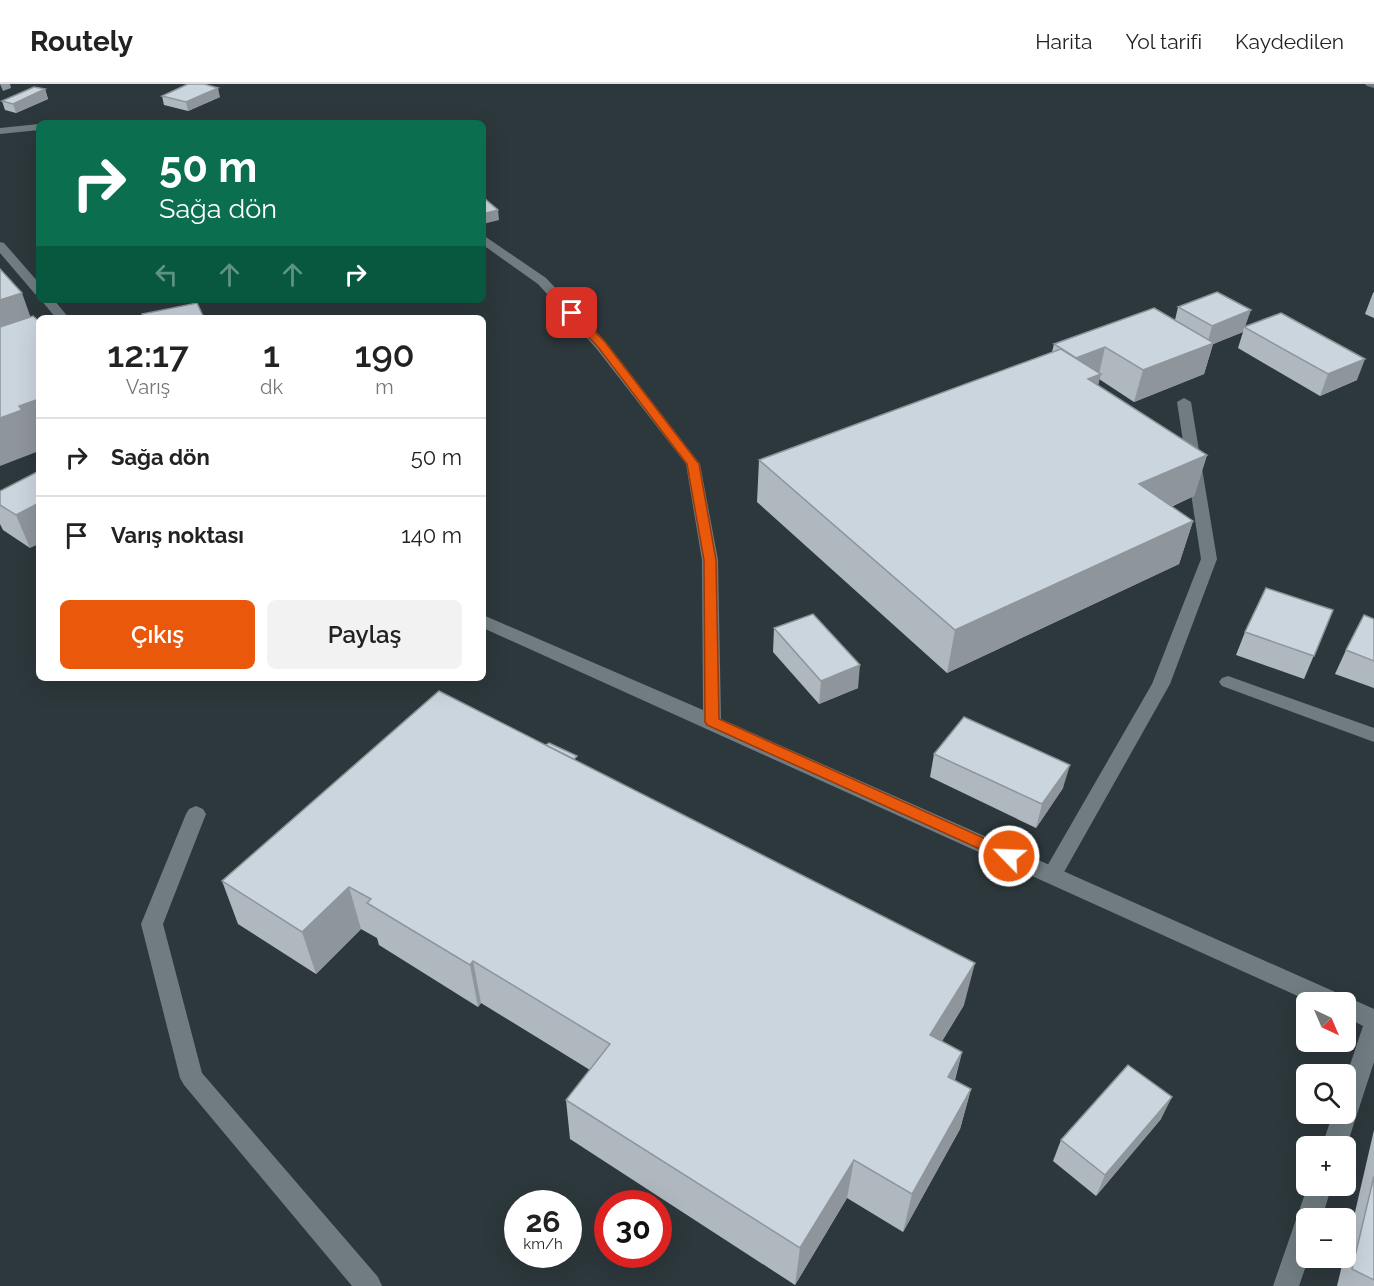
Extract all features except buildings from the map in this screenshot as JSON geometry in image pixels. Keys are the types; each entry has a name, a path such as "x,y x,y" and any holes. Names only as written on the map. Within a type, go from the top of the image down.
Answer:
{"street":[{"path":"1370,84 1374,85"},
{"path":"0,131 36,127"},
{"path":"486,241 542,281 602,345 693,464 710,560 712,722"},
{"path":"0,246 36,288"},
{"path":"50,303 60,315"},
{"path":"1052,875 1161,684 1209,559 1184,402"},
{"path":"486,622 1312,992"},
{"path":"1228,682 1374,735"},
{"path":"196,814 152,924 192,1078 369,1286"},
{"path":"1356,1012 1374,1020"},
{"path":"1356,1080 1374,1027"},
{"path":"1286,1286 1296,1256"}],"route":[{"path":"572,313 602,345 693,464 710,560 712,722 1009,856"}]}
